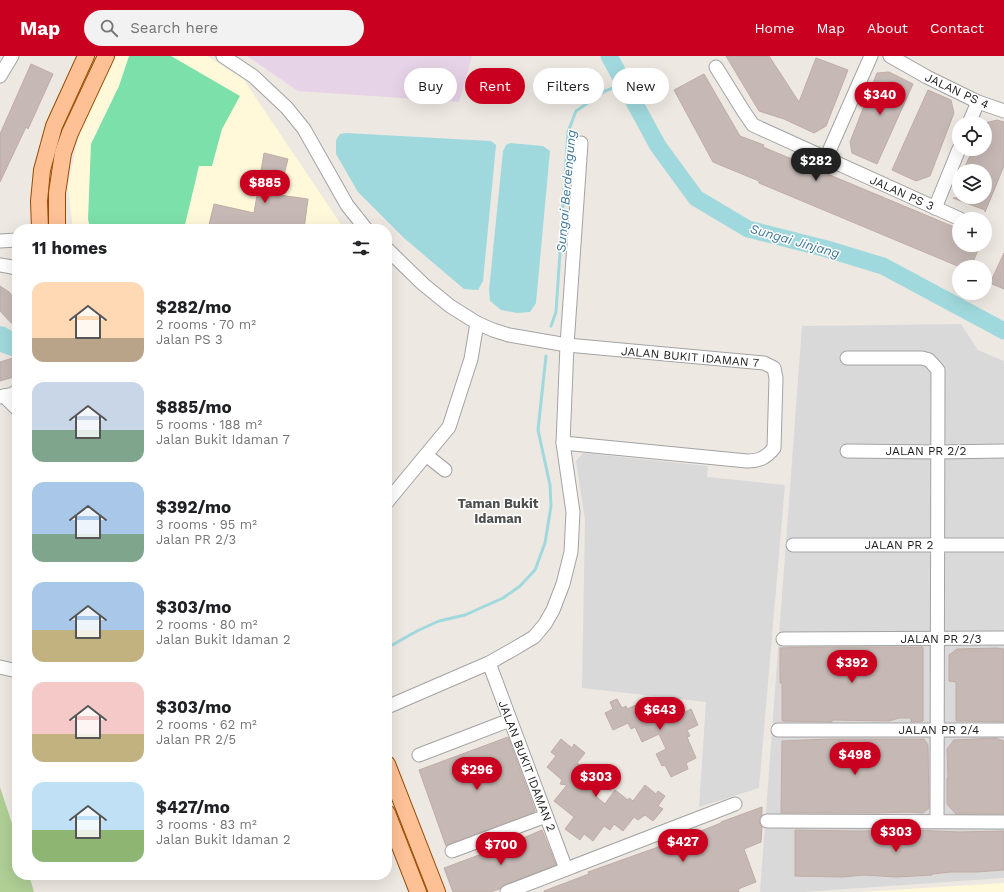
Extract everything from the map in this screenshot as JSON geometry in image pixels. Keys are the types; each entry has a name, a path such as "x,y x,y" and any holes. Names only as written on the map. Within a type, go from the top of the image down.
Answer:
{"main road":[{"path":"40,224 39,201 42,170 54,126 86,56"},
{"path":"57,224 57,193 64,153 70,133 106,56"},
{"path":"392,777 437,892"},
{"path":"392,826 418,892"}],"street":[{"path":"0,76 12,56"},
{"path":"223,56 253,76 297,119 347,206 362,224"},
{"path":"826,158 871,56"},
{"name":"JALAN PS 4","path":"890,56 927,77 978,102 1004,111"},
{"name":"JALAN PS 3","path":"716,67 744,112 754,125 952,215"},
{"path":"972,116 978,102"},
{"path":"392,705 489,663 534,636 545,624 553,610 563,584 571,552 573,512 563,443 567,345 581,143"},
{"path":"935,208 956,156"},
{"path":"0,241 12,240"},
{"name":"JALAN BUKIT IDAMAN 7","path":"392,254 423,284 450,306 476,323 493,330 510,335 567,345 764,363 774,368 776,378 774,448 765,457 759,460 747,461 563,443"},
{"path":"0,265 12,267"},
{"path":"392,496 449,426 471,359 476,323"},
{"path":"847,358 922,358 929,360 938,370 937,821"},
{"path":"2,396 12,394"},
{"path":"2,396 12,405"},
{"name":"JALAN PR 2/2","path":"847,451 1004,451"},
{"path":"426,455 445,470"},
{"name":"JALAN PR 2","path":"793,546 1004,545"},
{"name":"JALAN PR 2/3","path":"783,639 1004,638"},
{"name":"JALAN BUKIT IDAMAN 2","path":"489,663 566,869"},
{"path":"0,667 12,670"},
{"path":"419,755 510,720"},
{"name":"JALAN PR 2/4","path":"778,730 1004,730"},
{"path":"507,892 735,804"},
{"path":"452,851 546,816"},
{"path":"767,821 1004,822"}],"shaded area":[{"path":"116,56 207,56 244,80 341,224 72,224 68,187 78,138"},
{"path":"247,56 472,56 469,68 465,68 465,81 459,102 457,102 457,68 404,68 404,98 298,91"},
{"path":"961,324 978,350 1004,361 1004,878 803,892 760,892 802,326"},
{"path":"583,453 708,466 707,477 785,485 759,788 699,807 706,702 582,688 585,520 576,461"},
{"path":"1004,883 1004,892 860,892"}],"green space":[{"path":"129,56 171,56 240,96 222,129 212,166 199,166 185,224 89,224 91,144 119,86"},
{"path":"0,787 12,824 12,880 30,880 34,892 0,892"}],"water":[{"path":"346,133 491,141 496,145 483,281 478,290 464,289 404,238 392,226 392,224 390,224 358,192 336,154 336,140 340,134"},
{"path":"510,143 543,146 550,151 536,303 530,312 517,313 501,310 490,301 489,290 503,151 506,145"},
{"path":"0,326 12,331 12,356 0,352"}],"building":[{"path":"726,56 769,56 799,102 816,58 848,70 826,126 814,133 784,119 759,111"},
{"path":"31,64 53,74 28,129 26,127 0,182 0,134"},
{"path":"889,72 913,84 877,164 852,153 850,142 877,73"},
{"path":"704,74 740,136 952,226 952,252 977,252 974,260 952,260 952,264 759,183 759,181 713,162 674,90"},
{"path":"928,90 951,100 954,113 930,176 916,181 892,170"},
{"path":"997,120 1004,122 1004,166 992,195 992,164 966,164 970,156 992,156 992,121"},
{"path":"264,153 288,159 279,195 308,199 305,224 209,224 214,204 254,213"},
{"path":"969,204 988,204 985,212 985,210"},
{"path":"1004,253 1004,289 992,284 992,279"},
{"path":"0,286 12,296 12,324 0,311"},
{"path":"12,358 12,377 0,381 0,362"},
{"path":"923,647 923,721 911,722 911,718 899,718 889,721 782,721 780,648"},
{"path":"957,649 1004,649 1004,722 956,721 956,682 949,681 949,655"},
{"path":"617,699 622,708 626,706 627,709 647,700 652,711 658,709 660,713 681,703 685,712 691,709 698,725 687,730 690,736 687,737 696,758 686,763 688,769 671,777 665,765 662,766 656,754 666,749 659,734 642,742 635,727 631,729 628,723 613,730 605,713 613,709 610,702"},
{"path":"508,737 535,812 446,846 419,770"},
{"path":"995,738 1004,741 1004,814 956,814 947,804 947,749 954,740"},
{"path":"561,739 572,748 574,744 585,753 577,763 582,766 580,768 600,784 592,793 605,804 615,790 628,800 629,798 633,801 645,785 656,794 658,791 665,796 658,806 663,809 653,821 645,815 638,820 634,817 623,831 614,824 610,830 604,826 593,841 584,834 580,840 565,829 574,817 554,801 567,785 560,784 562,780 547,767 556,756 551,752"},
{"path":"829,739 924,739 928,745 929,808 923,813 781,813 782,741"},
{"path":"762,807 762,815 759,821 762,827 761,842 744,849 756,882 738,889 739,892 544,892 589,874 588,872 678,840"},
{"path":"542,830 556,865 490,892 453,892 444,868"},
{"path":"795,830 912,830 959,832 1004,831 1004,870 951,872 932,875 896,877 865,875 842,877 795,876"}],"waterway":[{"name":"Sungai Jinjang","path":"609,56 658,146 696,198 748,229 827,249 883,266 1004,331"},
{"name":"Sungai Berdengung","path":"551,326 556,312 568,132 576,111 605,91 612,88"},
{"name":"Sungai Berdengung","path":"392,645 439,621 465,615 503,598 520,586 535,570 545,543 551,506 550,485 538,430 546,356"}],"district":[{"name":"Taman Bukit Idaman","path":"498,510"}]}
